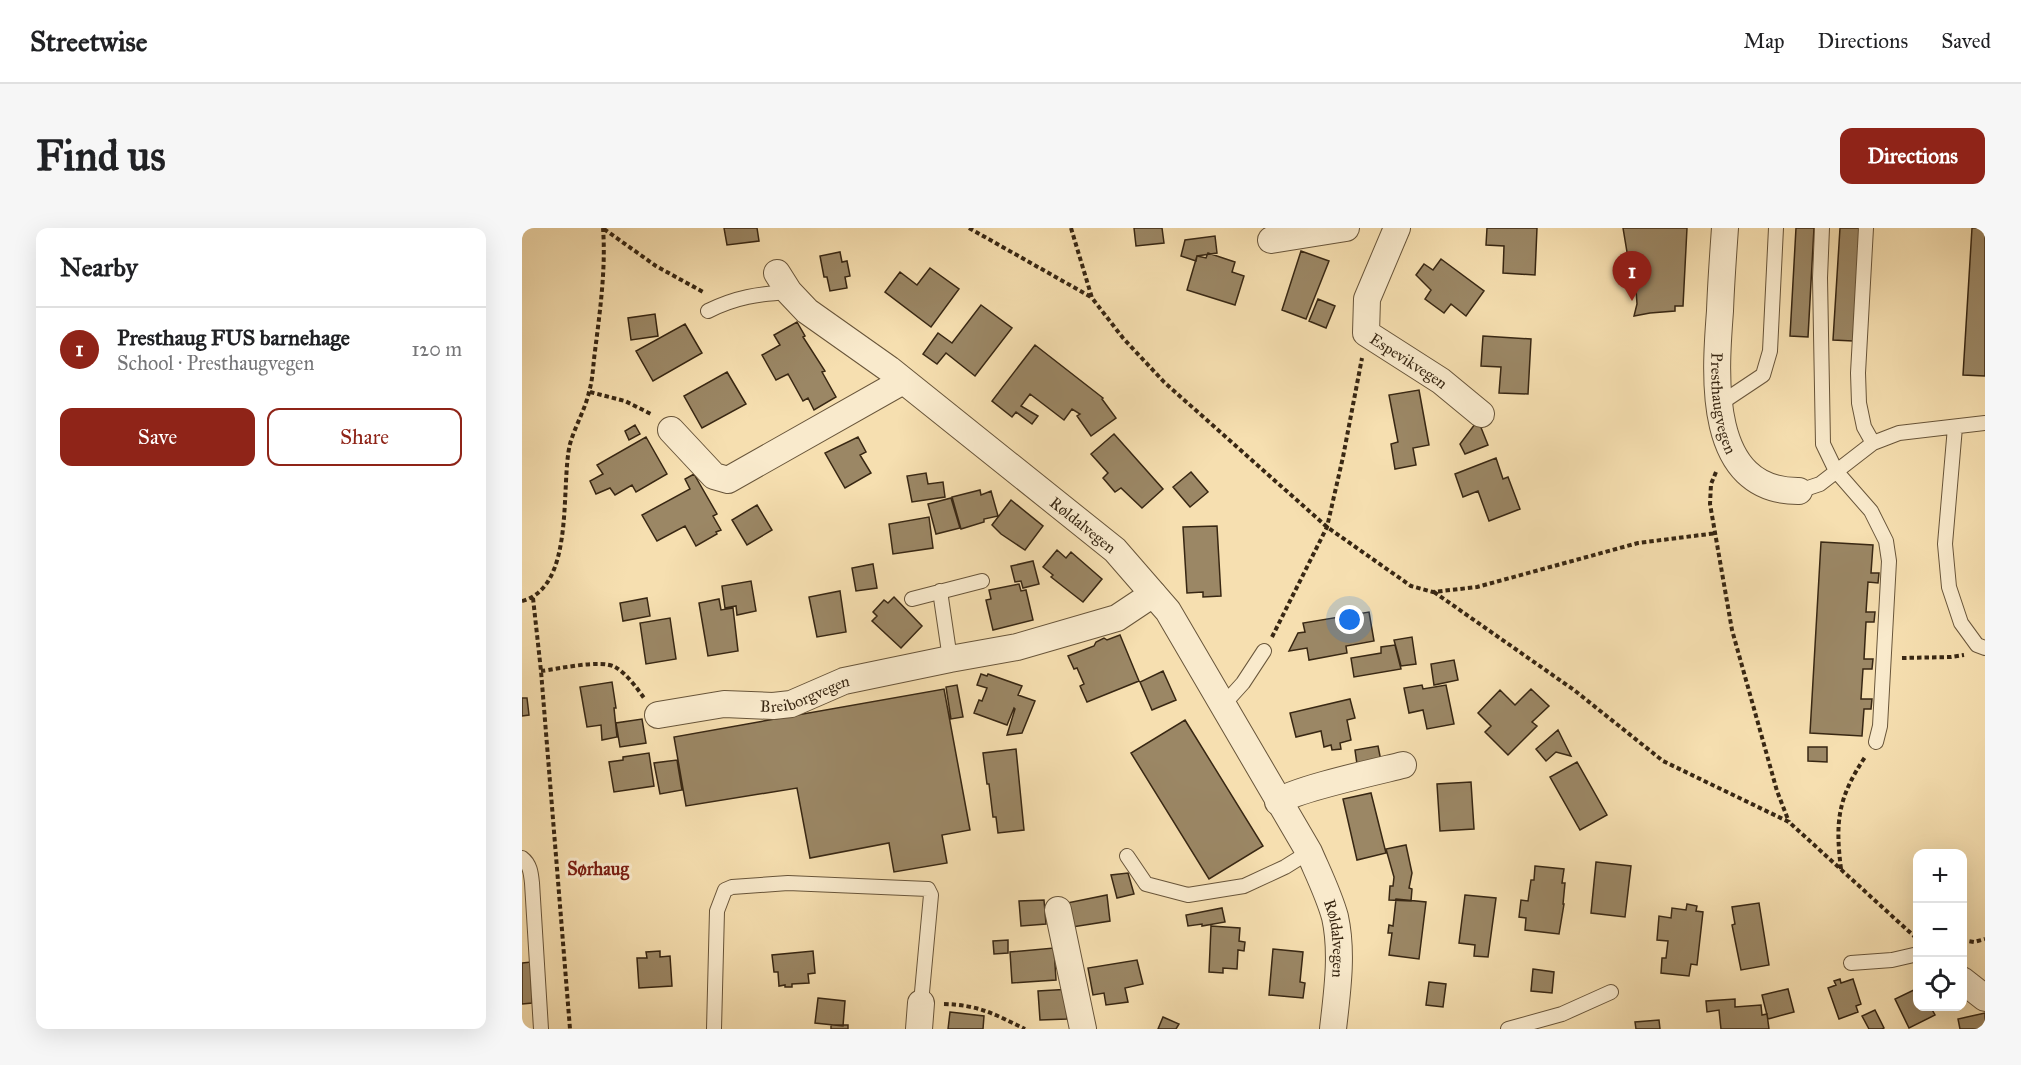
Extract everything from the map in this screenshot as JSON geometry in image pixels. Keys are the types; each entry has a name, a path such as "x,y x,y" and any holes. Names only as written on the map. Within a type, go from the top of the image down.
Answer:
{"street":[{"path":"1271,240 1346,228"},
{"name":"Espevikvegen","path":"1397,228 1367,299 1366,333 1441,381 1482,414"},
{"name":"Presthaugvegen","path":"1725,228 1717,347 1718,405 1723,431 1744,469 1766,486 1783,491 1799,491"},
{"name":"Røldalvegen","path":"783,283 807,311 903,381 1115,550 1168,611 1309,852 1327,893 1335,920 1340,974 1333,1029"},
{"path":"671,430 714,476 728,480 903,381"},
{"name":"Breiborgvegen","path":"658,715 724,704 773,706 791,704 844,681 1017,647 1118,618 1153,594"},
{"path":"1278,802 1311,790 1402,765"},
{"path":"1058,910 1083,1029"},
{"path":"1967,984 1985,998"},
{"path":"919,1029 921,1003"}],"lane":[{"path":"1718,405 1763,375 1770,351 1776,228"},
{"path":"1822,228 1820,278 1823,444 1836,471 1871,511 1886,541 1889,561 1880,726 1876,742"},
{"path":"1866,228 1858,373 1859,404 1864,427 1873,443"},
{"path":"708,311 783,283"},
{"name":"Presthaugvegen","path":"1799,491 1820,484 1873,443 1899,432 1985,423"},
{"path":"1955,427 1945,544 1949,587 1961,622 1981,646"},
{"path":"912,599 982,580"},
{"path":"940,591 950,659"},
{"path":"1224,704 1243,683 1264,651"},
{"path":"1126,856 1146,884 1188,896 1244,886 1285,867 1309,852"},
{"path":"522,858 530,868 532,882 542,1029"},
{"path":"714,1029 717,911 725,890 732,886 788,883 928,889 931,895 921,1003"},
{"path":"1851,963 1892,960 1913,955"},
{"path":"1508,1029 1562,1014 1611,992"}],"path":[{"path":"969,228 1092,298"},
{"path":"1071,228 1092,298 1123,339 1164,382 1327,527 1411,586 1433,592 1574,690 1663,761 1789,822 1913,935"},
{"path":"603,229 656,266 725,303"},
{"path":"522,601 532,598 550,578 557,560 563,524 570,445 590,392 601,308 603,229"},
{"path":"1264,651 1327,527 1343,458 1366,333"},
{"path":"590,392 625,401 656,416 671,430"},
{"path":"1734,453 1719,462 1711,484 1710,504 1717,533 1732,630 1777,791 1789,822"},
{"path":"1433,592 1477,587 1638,543 1717,533"},
{"path":"532,598 541,671 570,1029"},
{"path":"1884,658 1951,657 1966,655 1981,646"},
{"path":"541,671 610,665 624,675 658,715"},
{"path":"1841,869 1837,838 1839,812 1863,760 1876,742"},
{"path":"1967,941 1974,942 1985,939"},
{"path":"921,1003 967,1005 985,1010 1025,1029"}],"building":[{"path":"724,228 757,228 759,241 727,245"},
{"path":"1134,228 1162,228 1164,243 1136,246"},
{"path":"1487,228 1537,228 1535,275 1503,273 1504,246 1486,245"},
{"path":"1623,228 1687,228 1683,306 1675,306 1675,311 1634,316 1637,304 1635,275 1629,274 1621,258 1628,258"},
{"path":"1796,228 1814,228 1808,337 1790,336"},
{"path":"1840,228 1860,228 1853,341 1833,340"},
{"path":"1972,228 1985,228 1985,376 1963,375"},
{"path":"1215,236 1217,253 1197,256 1196,261 1181,256 1185,240"},
{"path":"1301,251 1329,261 1306,319 1282,310"},
{"path":"840,252 842,262 847,261 850,276 845,277 847,288 830,291 827,277 824,277 820,256"},
{"path":"1208,253 1235,262 1232,272 1244,276 1235,305 1187,290 1197,256 1206,258"},
{"path":"1441,259 1484,291 1466,316 1451,304 1444,313 1425,299 1431,290 1416,275 1424,264 1433,270"},
{"path":"930,268 959,289 931,327 885,292 900,272 917,285"},
{"path":"1318,299 1335,306 1326,328 1309,321"},
{"path":"981,305 1012,328 975,376 946,353 937,364 923,354 938,333 952,343"},
{"path":"655,314 658,336 631,340 628,318"},
{"path":"797,322 805,336 803,337 825,371 822,372 836,397 814,410 808,398 803,401 788,374 776,380 762,355 780,345 774,335"},
{"path":"685,324 702,353 653,381 636,351"},
{"path":"1483,336 1531,339 1528,394 1499,393 1501,367 1481,366"},
{"path":"1035,345 1103,398 1116,418 1091,436 1077,416 1080,414 1072,409 1064,420 1030,394 1021,406 1038,416 1032,424 1016,412 1012,417 992,401"},
{"path":"727,372 746,404 702,428 684,396"},
{"path":"1419,390 1429,445 1413,448 1416,465 1395,469 1391,444 1398,442 1389,395"},
{"path":"1478,420 1488,445 1465,454 1460,444"},
{"path":"635,425 640,434 629,440 625,431"},
{"path":"1114,434 1163,489 1142,508 1121,488 1115,492 1103,478 1108,473 1091,454"},
{"path":"646,437 667,474 636,492 632,485 615,495 610,488 596,494 590,481 603,474 597,465"},
{"path":"858,437 866,452 860,455 871,473 845,488 825,453"},
{"path":"1496,458 1503,479 1508,477 1520,509 1489,521 1478,491 1463,497 1455,474"},
{"path":"1191,472 1208,492 1190,507 1173,487"},
{"path":"926,473 928,484 943,482 945,497 912,502 907,476"},
{"path":"694,474 717,514 713,516 721,530 696,546 685,526 657,541 642,515 690,489 685,479"},
{"path":"980,490 981,495 991,491 998,516 984,519 984,522 961,529 952,497"},
{"path":"951,498 960,528 936,534 928,504"},
{"path":"1011,500 1043,526 1025,550 992,525"},
{"path":"757,505 772,530 747,545 732,520"},
{"path":"929,517 933,548 893,554 889,524"},
{"path":"1217,526 1221,596 1203,597 1203,592 1187,593 1183,527"},
{"path":"1821,542 1873,545 1871,573 1879,573 1878,583 1868,582 1866,612 1875,612 1874,622 1866,622 1864,659 1873,659 1872,669 1863,669 1861,699 1872,699 1871,709 1864,709 1862,736 1810,733"},
{"path":"1057,550 1066,558 1071,552 1102,579 1083,602 1051,577 1053,575 1043,567"},
{"path":"1033,561 1039,584 1023,588 1021,581 1015,582 1011,566"},
{"path":"873,564 877,588 856,591 852,568"},
{"path":"751,581 756,611 737,615 736,606 725,608 722,586"},
{"path":"1019,584 1021,591 1026,590 1033,620 993,630 986,600 991,599 989,590"},
{"path":"840,591 846,632 817,637 809,597"},
{"path":"894,597 922,626 901,648 872,621 877,616 873,612 884,600 888,603"},
{"path":"647,598 650,616 623,621 620,603"},
{"path":"719,599 721,610 733,608 738,651 708,656 699,603"},
{"path":"1369,612 1374,641 1346,646 1347,653 1309,660 1307,648 1289,651 1298,633 1305,632 1303,623"},
{"path":"670,618 676,659 646,664 640,623"},
{"path":"1120,635 1139,681 1087,702 1080,686 1084,684 1077,668 1074,669 1068,656 1094,646 1096,642 1104,638 1107,640"},
{"path":"1412,637 1416,664 1401,666 1394,640"},
{"path":"1395,645 1401,669 1354,677 1351,658 1381,653 1381,647"},
{"path":"1454,660 1458,680 1434,685 1431,664"},
{"path":"1163,671 1176,700 1152,710 1140,682"},
{"path":"981,674 987,676 988,674 1022,686 1018,695 1035,701 1022,733 1007,735 1014,708 1007,725 974,713 987,688 977,685"},
{"path":"612,682 617,737 602,740 601,725 587,727 580,687"},
{"path":"957,685 963,717 951,719 946,687"},
{"path":"1422,685 1423,689 1446,685 1454,724 1427,729 1423,710 1409,713 1404,688"},
{"path":"944,689 970,830 942,835 947,863 894,872 889,843 810,858 797,788 686,806 674,737"},
{"path":"1531,689 1549,706 1532,722 1537,726 1508,755 1485,732 1491,726 1478,713 1500,690 1515,705"},
{"path":"522,698 527,698 529,715 522,716"},
{"path":"1350,699 1355,718 1347,720 1351,740 1340,743 1341,749 1332,750 1331,745 1324,747 1321,731 1296,737 1290,713"},
{"path":"642,719 646,743 620,747 616,723"},
{"path":"1185,720 1263,846 1209,879 1131,753"},
{"path":"1558,730 1571,756 1556,752 1546,761 1536,749"},
{"path":"1378,746 1381,761 1357,764 1355,750"},
{"path":"1808,747 1827,747 1827,762 1808,761"},
{"path":"1016,749 1024,830 998,833 996,817 993,817 983,753"},
{"path":"649,753 654,786 614,792 609,762 623,760 623,757"},
{"path":"677,760 682,790 660,794 654,763"},
{"path":"1577,762 1607,815 1580,830 1550,777"},
{"path":"1471,782 1474,829 1440,831 1437,784"},
{"path":"1371,793 1386,853 1357,860 1343,799"},
{"path":"1406,845 1412,873 1409,888 1412,889 1411,901 1389,900 1390,886 1393,886 1394,877 1386,849"},
{"path":"1596,862 1631,866 1625,917 1591,913"},
{"path":"1535,866 1564,869 1562,883 1565,883 1564,904 1559,934 1525,930 1526,918 1519,917 1521,900 1528,901"},
{"path":"1128,873 1134,894 1117,898 1111,875"},
{"path":"1107,895 1110,921 1066,928 1062,904"},
{"path":"1465,895 1496,898 1488,957 1474,956 1475,945 1459,943"},
{"path":"1396,899 1426,902 1419,959 1389,955 1392,933 1388,933 1389,925 1393,926"},
{"path":"1044,900 1046,924 1021,926 1019,901"},
{"path":"1759,903 1769,965 1741,970 1732,925 1735,924 1732,907"},
{"path":"1687,904 1697,906 1696,911 1703,912 1697,965 1691,964 1689,976 1661,973 1662,958 1666,958 1668,941 1657,940 1659,916 1671,918 1672,908 1686,910"},
{"path":"1222,908 1225,922 1188,926 1186,915"},
{"path":"1211,926 1240,928 1239,941 1245,942 1244,951 1238,950 1237,969 1223,968 1223,973 1209,972"},
{"path":"1008,940 1008,953 994,954 993,941"},
{"path":"1054,948 1056,980 1012,983 1010,952"},
{"path":"1273,949 1303,952 1300,982 1305,983 1303,998 1269,995"},
{"path":"660,951 660,957 670,956 672,986 639,988 637,958 647,958 646,952"},
{"path":"813,951 815,973 808,974 809,983 792,984 792,987 779,986 778,972 774,972 772,955"},
{"path":"1137,960 1143,984 1125,988 1128,1002 1106,1005 1104,993 1093,995 1088,968"},
{"path":"531,962 532,1003 522,1004 522,963"},
{"path":"1533,969 1554,972 1552,993 1531,991"},
{"path":"1840,979 1841,983 1853,979 1861,1004 1856,1006 1858,1012 1839,1019 1828,988 1836,985 1834,981"},
{"path":"1429,982 1446,984 1443,1007 1426,1005"},
{"path":"1071,989 1066,1002 1067,1019 1040,1020 1038,991"},
{"path":"1788,989 1794,1012 1768,1019 1762,995"},
{"path":"1913,990 1913,1011 1933,1011 1935,1015 1909,1028 1895,999"},
{"path":"818,998 845,1001 843,1026 815,1023"},
{"path":"1735,999 1735,1007 1761,1005 1762,1015 1767,1014 1769,1029 1721,1029 1719,1010 1707,1012 1706,1001"},
{"path":"1875,1010 1884,1028 1882,1029 1869,1029 1862,1016"},
{"path":"950,1012 984,1016 983,1029 948,1029"},
{"path":"1985,1013 1985,1029 1960,1029 1958,1019"},
{"path":"1163,1017 1179,1024 1176,1029 1158,1029"},
{"path":"1659,1020 1660,1029 1636,1029 1635,1022"},
{"path":"831,1025 848,1025 848,1029 831,1029"}],"place":[{"name":"Presthaug FUS barnehage","path":"1632,301"}],"district":[{"name":"Sørhaug","path":"598,869"}]}
